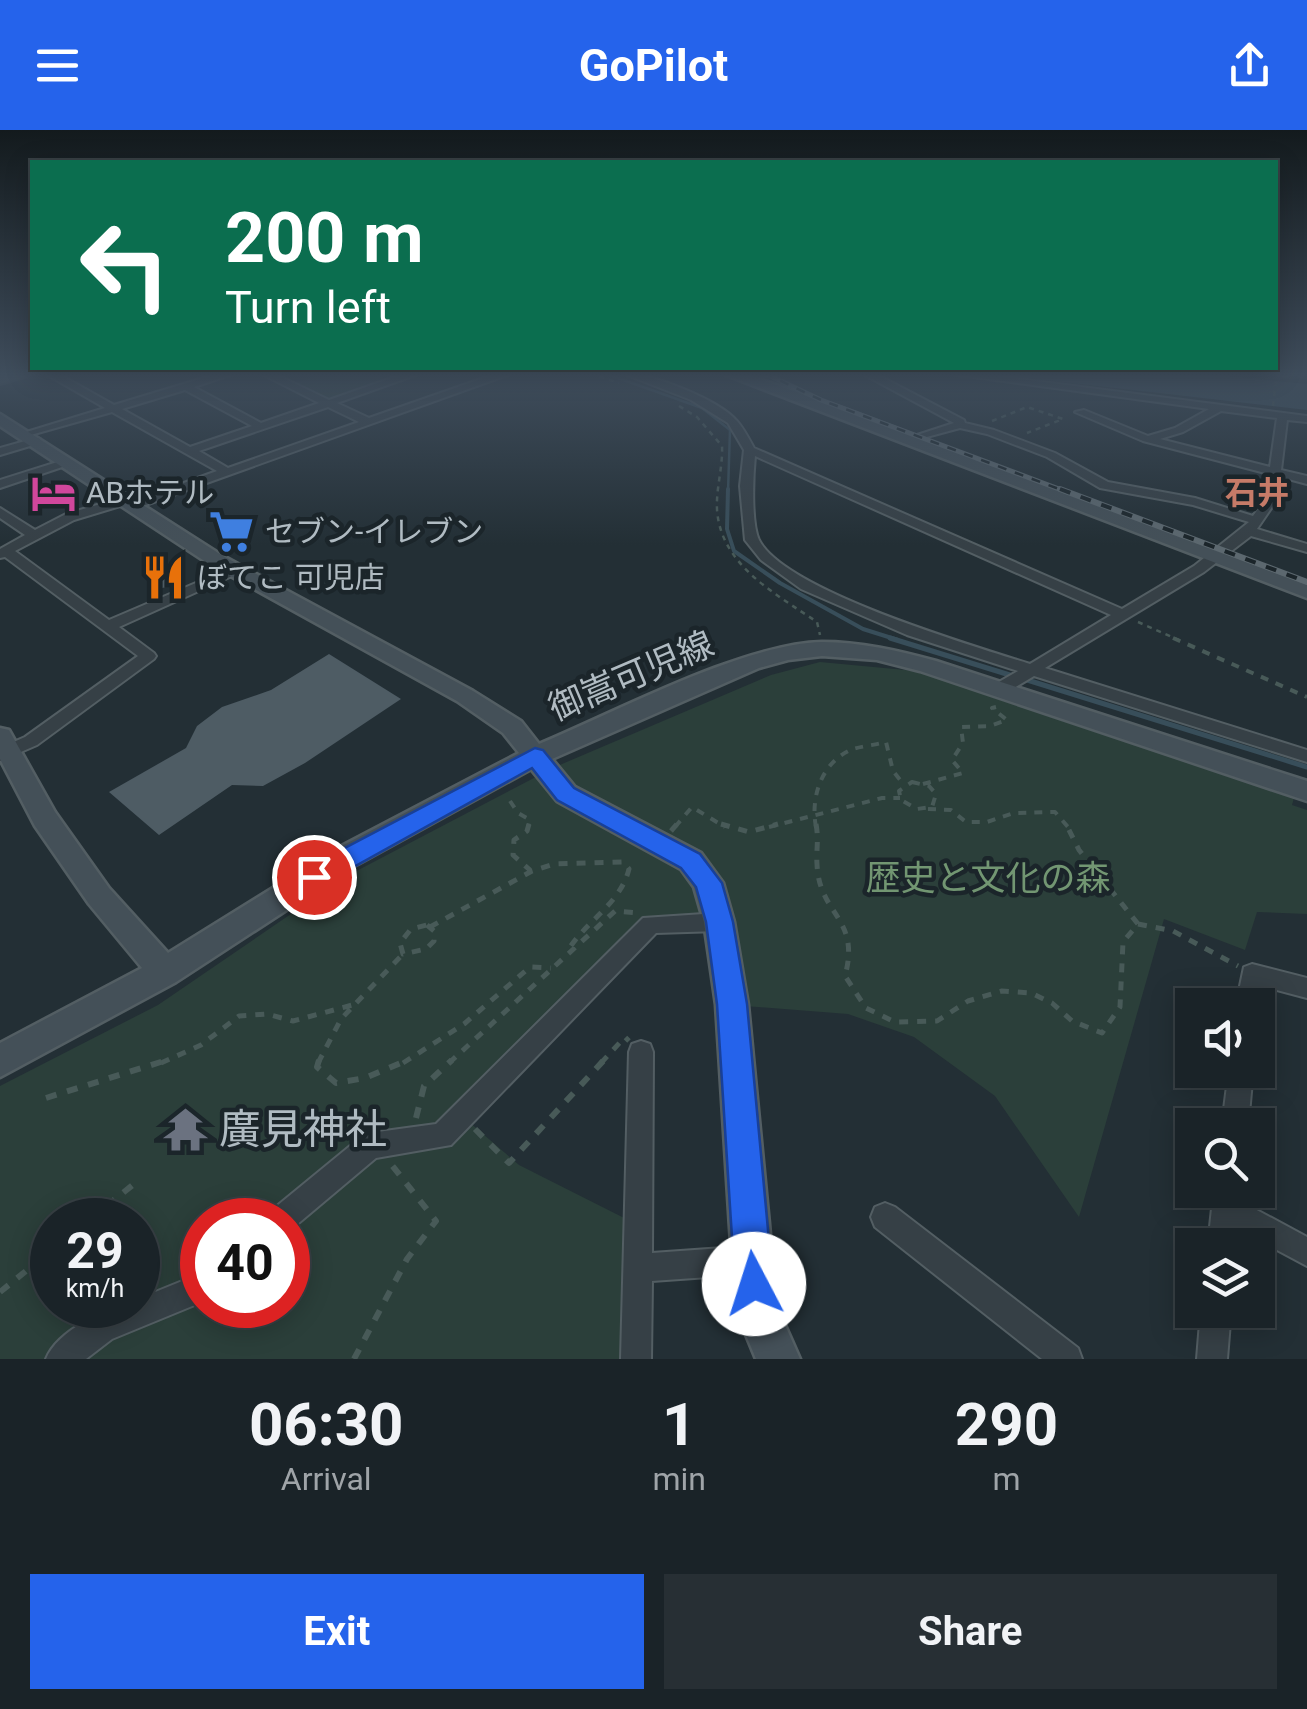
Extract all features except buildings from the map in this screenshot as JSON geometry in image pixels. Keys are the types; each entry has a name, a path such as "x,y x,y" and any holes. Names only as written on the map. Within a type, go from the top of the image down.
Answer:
{"street":[{"name":"御嵩可児線","path":"17,430 236,571 465,696 512,728 535,756 750,664 822,649 878,653 1307,790"},
{"path":"0,452 51,430"},
{"path":"153,430 229,473"},
{"path":"189,450 247,430"},
{"path":"165,972 99,896 3,746 30,741 148,656 3,553 70,517 229,473 347,430"},
{"path":"737,430 750,450 1122,615"},
{"path":"886,430 1307,592"},
{"path":"912,440 943,430"},
{"path":"986,430 1051,455 1104,485 1195,502 1307,548"},
{"path":"1126,430 1307,480"},
{"path":"1147,439 1179,430"},
{"path":"1008,693 1034,668 1216,558 1253,526 1272,498 1277,473 1277,430"},
{"path":"750,450 748,522 752,540 766,557 806,586 912,632 1307,756"},
{"path":"0,484 67,462"},
{"path":"3,518 32,535"},
{"path":"108,627 236,571"},
{"path":"0,1060 165,972 344,858 535,756 566,794 690,861 708,883 720,922 732,1004 756,1308 778,1359"},
{"path":"308,1198 370,1146 442,1136 651,924 720,922"},
{"path":"1250,988 1252,974 1307,988"},
{"path":"636,1359 641,1052"},
{"path":"1241,1208 1307,1252"},
{"path":"885,1217 1067,1359"},
{"path":"637,1268 751,1260"},
{"path":"62,1359 102,1328 180,1297"},
{"path":"1212,1359 1215,1328"}],"path":[{"path":"709,430 722,446 717,512 720,539 746,570 817,622 822,649"},
{"path":"1010,439 1034,430"},
{"path":"1122,615 1307,696"},
{"path":"1008,693 992,708 1007,720 990,726 961,727 963,743 952,760 963,774 904,786 899,790 906,806 951,810 966,822 987,822 1014,813 1055,812 1138,924 1173,930 1252,974"},
{"path":"904,786 893,771 886,742 850,750 820,782 814,817 822,850 816,862 830,911 848,928 851,954 845,976 866,1008 895,1022 937,1020 968,1001 1002,990 1031,993 1072,1021 1102,1034 1120,1007 1124,942 1138,924"},
{"path":"924,784 936,794 936,801 928,809"},
{"path":"668,834 692,807 725,827 749,832 882,798 900,798"},
{"path":"510,801 518,813 530,820 527,831 514,840 513,856 532,871"},
{"path":"404,954 400,943 414,926 430,927 532,871 554,864 623,862 629,869 628,881 619,896 572,938 566,955"},
{"path":"410,1142 424,1086 614,911 648,914"},
{"path":"430,927 434,940 426,948 404,954 356,1004 321,1049 317,1067 336,1083 372,1079 423,1054 472,1019 530,967 551,968"},
{"path":"46,1098 85,1091 107,1078 152,1067 199,1046 236,1017 279,1014 293,1021 356,1004"},
{"path":"461,1115 508,1163 625,1036 641,1052"},
{"path":"354,1359 407,1259 436,1221 384,1156"},
{"path":"116,1198 134,1184"},
{"path":"0,1292 30,1268"}],"green space":[{"name":"歴史と文化の森","path":"820,662 916,671 1295,794 1292,805 1307,810 1307,914 1257,912 1245,950 1164,919 1079,1217 995,1096 914,1037 848,1014 732,1005 719,922 651,924 461,1115 519,1165 638,1225 636,1359 0,1359 0,1086 158,1005 345,877 555,767 771,675"}],"waterway":[{"path":"728,492 730,430"},
{"path":"728,489 727,529 734,551 780,583 863,629 898,640"},
{"path":"890,638 1013,676"},
{"path":"1024,679 1307,767"}],"railway":[{"path":"902,430 1067,492"},
{"path":"1060,489 1307,582"}],"place":[{"name":"ABホテル","path":"53,493"},
{"name":"セブン-イレブン","path":"232,532"},
{"name":"ぼてこ 可児店","path":"164,578"},
{"name":"廣見神社","path":"186,1129"}],"district":[{"name":"石井","path":"1257,493"}],"route":[{"path":"314,877 535,756 566,794 690,861 708,883 720,922 732,1004 754,1284"}]}
